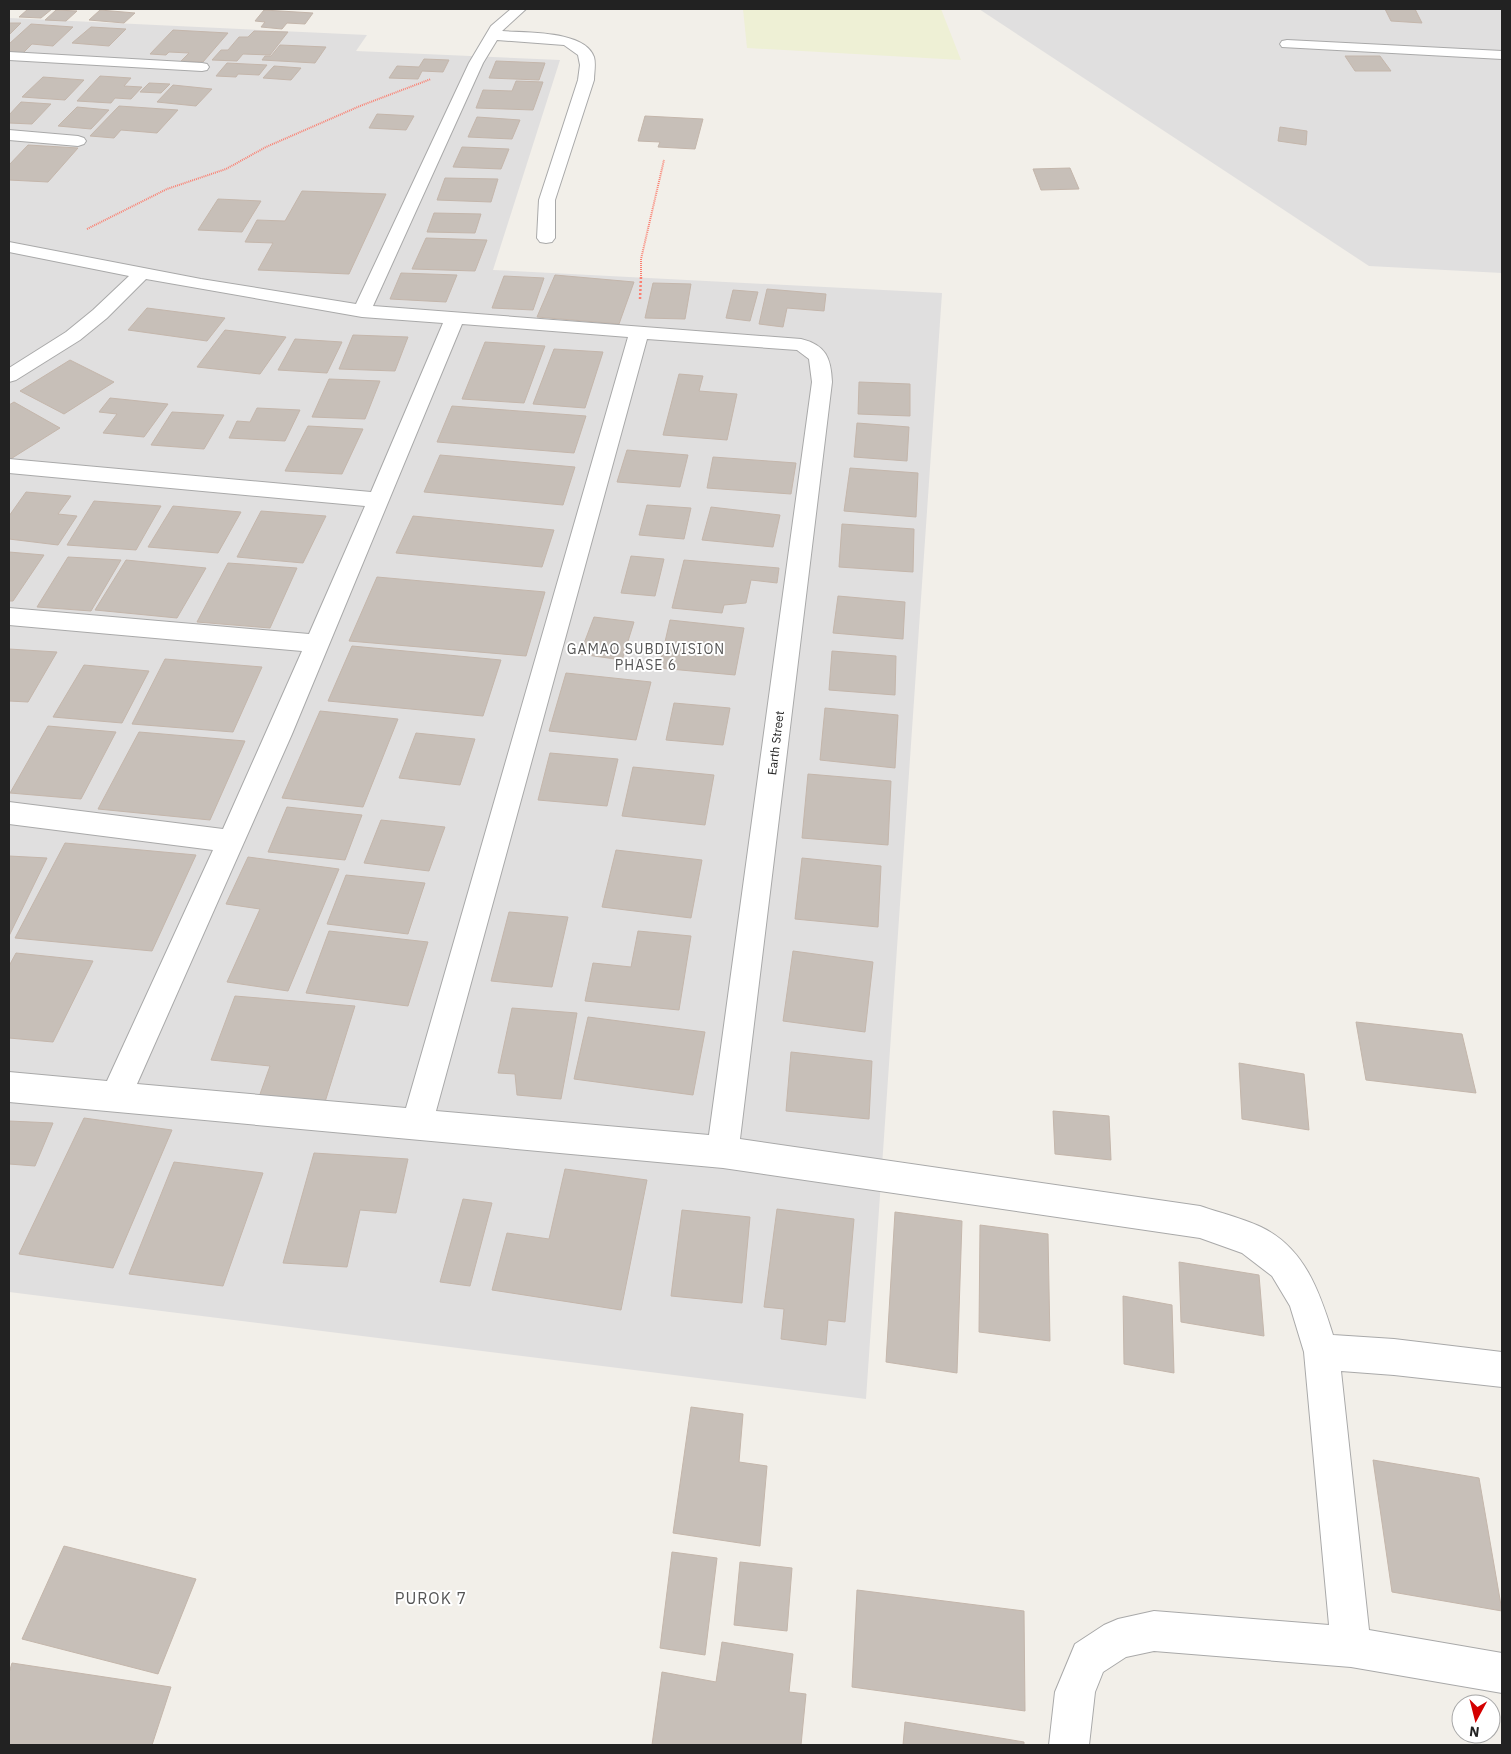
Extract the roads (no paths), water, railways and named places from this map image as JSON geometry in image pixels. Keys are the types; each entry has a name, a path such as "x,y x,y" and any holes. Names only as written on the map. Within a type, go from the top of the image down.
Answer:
{"street":[{"path":"362,310 476,63 496,29 519,9"},
{"path":"492,35 566,41 577,45 585,51 589,60 586,80 547,200 546,238"},
{"path":"1288,44 1502,56"},
{"path":"9,56 202,67"},
{"path":"15,72 33,57"},
{"path":"9,135 78,141"},
{"path":"9,247 142,273 362,310 639,332 417,1123"},
{"path":"9,376 73,336 100,314 142,273"},
{"path":"116,1095 317,644 435,370 455,318"},
{"name":"Earth Street","path":"639,332 801,345 816,352 821,364 822,382 723,1152"},
{"path":"9,466 378,500"},
{"path":"9,616 317,644"},
{"path":"9,813 230,841"},
{"path":"9,1087 116,1095 723,1152 1200,1222 1252,1240 1284,1264 1305,1298 1321,1352 1351,1647"},
{"path":"1321,1352 1394,1357 1502,1369"},
{"path":"1069,1745 1075,1692 1089,1658 1118,1639 1154,1630 1351,1647 1502,1672"}],"district":[{"name":"GAMAO SUBDIVISION PHASE 6","path":"646,658"},
{"name":"PUROK 7","path":"431,1598"}]}
